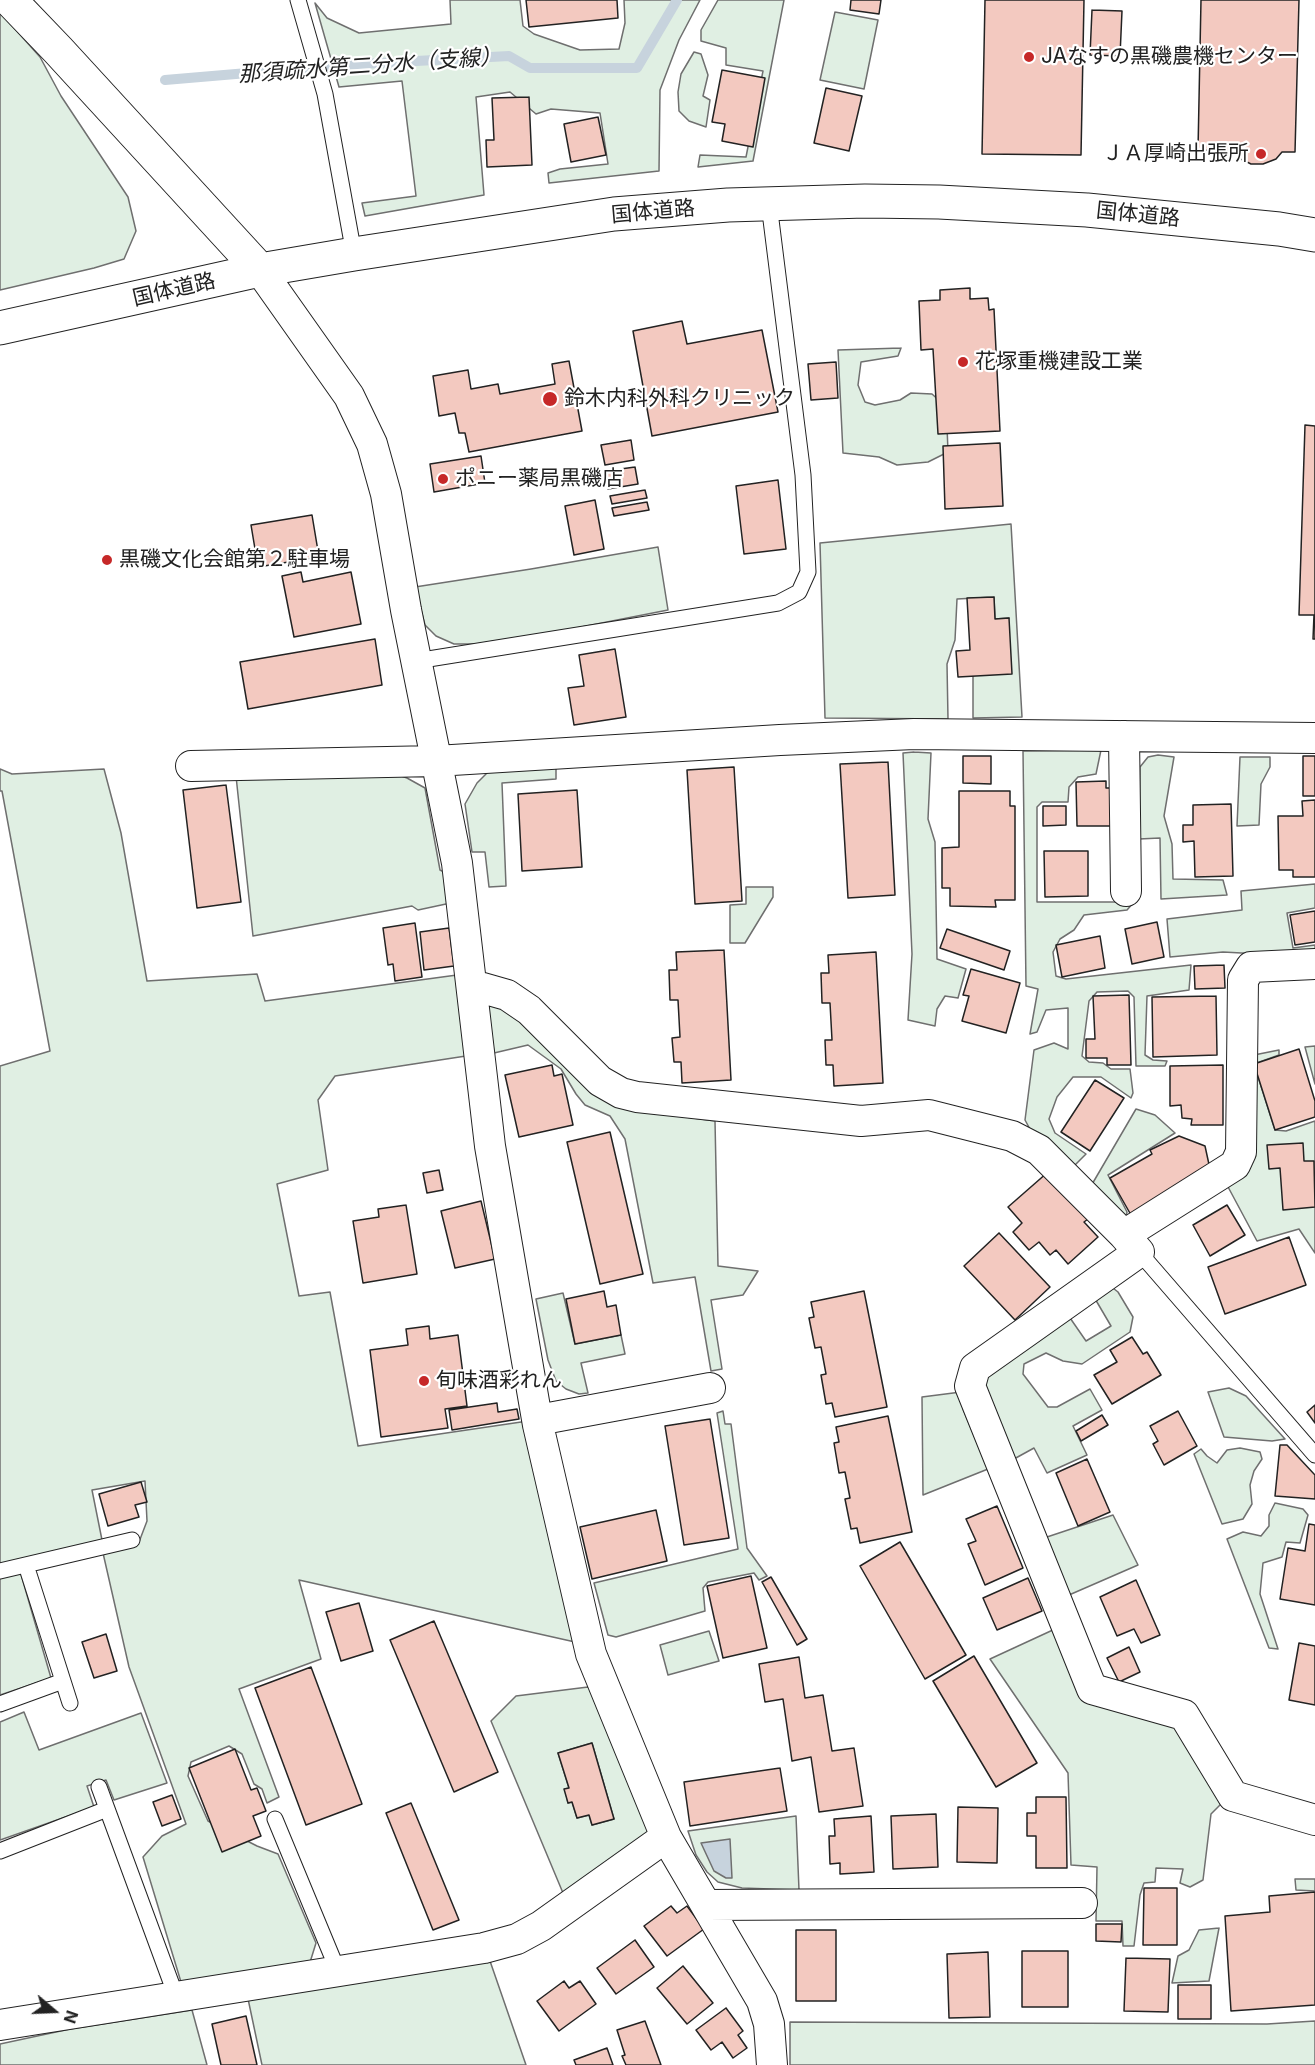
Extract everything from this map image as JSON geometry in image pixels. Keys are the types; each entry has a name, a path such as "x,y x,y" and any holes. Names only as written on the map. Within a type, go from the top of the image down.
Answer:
{"street":[{"path":"10,0 260,270 349,396 372,444 386,494 416,660 457,863 490,1146 538,1420 591,1654 666,1838 762,2001 769,2024 772,2065"},
{"name":"国体道路","path":"0,328 260,270 614,214 769,204 939,202 1053,208 1267,228 1315,235"},
{"path":"191,766 436,761 914,734 1315,738"},
{"path":"1124,736 1126,891"},
{"path":"1315,964 1251,967 1243,980 1240,1152 1235,1165 975,1368 970,1386 1092,1689 1184,1715 1233,1796 1315,1820"},
{"path":"472,985 507,995 529,1010 600,1081 621,1093 637,1097 861,1121 929,1115 1012,1136 1039,1150 1131,1244"},
{"path":"538,1420 710,1388"},
{"path":"0,2025 484,1948 516,1939 541,1926 666,1838"},
{"path":"706,1905 1082,1903"}],"lane":[{"path":"298,0 325,94 354,254"},
{"path":"416,660 778,603 800,592 808,572 803,475 769,204"},
{"path":"1131,1244 1315,1455"},
{"path":"0,1571 132,1540"},
{"path":"26,1565 70,1703"},
{"path":"0,1704 63,1681"},
{"path":"99,1787 176,1996"},
{"path":"0,1851 107,1809"},
{"path":"275,1819 338,1971"}],"green space":[{"path":"450,0 520,0 523,26 534,34 580,50 619,49 625,23 624,0 700,0 679,40 660,90 659,171 549,183 548,173 560,169 608,164 600,113 551,109 536,114 510,92 476,97 484,195 365,216 362,203 416,196 402,81 339,87 315,3 327,18 359,33 451,24"},
{"path":"718,0 784,0 753,161 698,167 700,155 746,157 763,71 726,65 726,48 701,41 701,30"},
{"path":"0,12 40,57 61,96 128,197 136,231 124,259 0,290"},
{"path":"835,12 878,20 864,89 820,80"},
{"path":"694,52 701,54 708,75 703,96 710,100 706,127 689,121 679,111 678,92 681,74"},
{"path":"901,348 898,356 861,362 858,385 865,402 875,405 900,400 911,393 932,394 943,404 948,452 928,462 897,465 879,457 843,453 838,350"},
{"path":"1011,524 1022,717 973,718 973,676 1009,618 995,619 994,597 957,599 955,640 947,664 948,719 825,718 820,543"},
{"path":"658,547 668,610 556,632 476,644 454,644 436,636 425,625 415,587 531,569"},
{"path":"1101,750 1096,774 1078,777 1069,787 1068,802 1042,802 1037,807 1037,902 1134,902 1127,910 1084,915 1074,930 1060,939 1053,952 1056,976 1066,979 1191,965 1189,990 1147,996 1145,1055 1153,1060 1167,1061 1165,1066 1136,1066 1134,997 1128,991 1097,992 1089,1001 1082,1056 1089,1062 1103,1063 1111,1069 1130,1069 1133,1093 1131,1098 1101,1077 1073,1077 1057,1097 1049,1119 1055,1133 1086,1154 1073,1167 1031,1131 1025,1120 1034,1050 1054,1043 1068,1049 1068,1008 1046,1010 1037,1032 1030,1034 1038,989 1026,986 1023,751"},
{"path":"903,753 931,753 928,819 935,842 937,959 966,969 958,998 945,996 937,1009 935,1026 908,1020 912,954"},
{"path":"1158,755 1174,757 1164,816 1172,844 1173,879 1223,880 1227,895 1161,899 1160,838 1139,839 1140,767 1148,757"},
{"path":"1240,757 1270,757 1270,767 1261,784 1259,825 1237,826"},
{"path":"556,767 556,779 502,783 506,886 489,887 485,852 472,852 465,804 477,783 488,772"},
{"path":"0,769 12,774 104,769 121,833 147,981 257,974 265,1001 457,975 466,1056 335,1076 318,1100 328,1170 277,1184 299,1296 330,1292 358,1446 528,1421 575,1642 299,1580 321,1659 239,1689 279,1797 267,1803 262,1789 254,1784 242,1754 229,1746 191,1762 188,1776 208,1821 278,1854 316,1943 307,1972 181,1982 143,1857 162,1836 186,1824 129,1667 103,1553 139,1542 147,1521 145,1481 92,1490 103,1545 20,1571 51,1678 0,1695 0,1066 50,1051 2,791 0,791"},
{"path":"387,771 425,788 440,870 444,872 452,897 446,904 418,910 412,906 253,936 236,776"},
{"path":"1315,884 1315,908 1287,913 1293,948 1315,945 1315,957 1223,952 1170,957 1167,919 1242,910 1241,891"},
{"path":"746,887 773,887 773,897 745,943 730,943 730,905 746,904"},
{"path":"494,1003 657,1113 715,1121 718,1266 758,1271 743,1295 711,1300 722,1369 711,1371 695,1277 653,1283 625,1139 610,1116 585,1105 561,1069 528,1045 494,1053 488,1005"},
{"path":"1315,1046 1315,1084 1305,1047"},
{"path":"1279,1050 1279,1055 1254,1064 1275,1130 1286,1131 1315,1121 1315,1253 1299,1229 1257,1241 1227,1185 1249,1056"},
{"path":"1136,1109 1155,1115 1175,1133 1108,1175 1127,1212 1126,1217 1091,1186"},
{"path":"1109,1285 1118,1292 1133,1317 1130,1332 1082,1364 1063,1361 1046,1353 1024,1364 1023,1374 1048,1407 1057,1407 1090,1389 1102,1410 1073,1426 1087,1455 1047,1473 1034,1448 1014,1459 982,1387 986,1373 1068,1315 1086,1341 1111,1326 1094,1297"},
{"path":"563,1293 575,1344 621,1335 625,1354 581,1363 588,1393 579,1394 566,1389 556,1381 548,1360 536,1299"},
{"path":"1229,1388 1246,1396 1285,1439 1272,1441 1224,1437 1208,1392"},
{"path":"961,1392 963,1409 988,1469 923,1495 922,1397"},
{"path":"723,1411 725,1424 731,1424 747,1548 767,1576 759,1580 754,1573 708,1582 703,1588 705,1611 616,1637 608,1635 594,1583 738,1549 717,1413"},
{"path":"1240,1448 1260,1452 1262,1459 1254,1471 1250,1485 1252,1504 1243,1519 1222,1524 1194,1454 1201,1449 1217,1463 1227,1450"},
{"path":"1275,1503 1303,1509 1308,1515 1300,1543 1286,1542 1282,1557 1263,1563 1260,1594 1278,1649 1269,1648 1227,1539 1243,1532 1261,1536 1269,1526 1269,1515"},
{"path":"1113,1515 1138,1565 1069,1595 1044,1538"},
{"path":"1055,1629 1086,1700 1178,1725 1221,1804 1211,1814 1203,1880 1190,1887 1180,1883 1183,1869 1156,1868 1155,1882 1144,1883 1140,1895 1134,1946 1123,1946 1122,1921 1096,1921 1097,1867 1071,1865 1068,1773 990,1659"},
{"path":"709,1631 719,1661 668,1675 660,1645"},
{"path":"588,1687 601,1700 653,1830 563,1893 491,1721 516,1696","holes":["592,1743 614,1819 592,1825 589,1815 577,1818 572,1802 568,1803 565,1789 569,1788 558,1753"]},
{"path":"24,1712 39,1750 141,1713 167,1783 114,1800 106,1780 87,1786 94,1807 0,1840 0,1722"},
{"path":"796,1816 799,1890 742,1888 718,1882 707,1872 696,1855 688,1831"},
{"path":"1295,1879 1315,1879 1315,1891 1296,1890"},
{"path":"1219,1928 1209,1981 1172,1983 1178,1956 1189,1950 1199,1930"},
{"path":"490,1961 526,2065 262,2065 247,1994"},
{"path":"192,2010 207,2065 0,2065 0,2044 70,2029"},
{"path":"1315,2021 1315,2065 790,2065 790,2022 1267,2024"}],"shaded area":[{"path":"730,1839 732,1878 726,1878 714,1871 701,1843"}],"building":[{"path":"526,0 617,0 618,18 529,27"},
{"path":"851,0 881,0 879,14 850,10"},
{"path":"985,0 1084,0 1081,155 982,154"},
{"path":"1201,0 1299,0 1295,152 1282,152 1276,159 1263,164 1251,164 1232,151 1198,150"},
{"path":"1092,10 1122,11 1120,56 1090,55"},
{"path":"722,70 765,78 753,147 722,141 725,124 712,122"},
{"path":"826,88 862,96 849,151 814,143"},
{"path":"529,97 532,165 487,167 486,140 494,140 492,98"},
{"path":"598,117 606,155 571,162 564,124"},
{"path":"970,288 970,299 988,298 989,310 994,309 1000,431 938,434 933,349 921,350 919,301 940,300 940,290"},
{"path":"682,321 687,344 762,330 778,412 652,436 633,331"},
{"path":"569,361 582,431 469,452 465,433 459,433 455,413 439,416 433,376 468,370 471,389 498,384 500,394 555,384 552,364"},
{"path":"836,362 838,398 811,400 808,364"},
{"path":"1305,425 1315,426 1315,639 1313,639 1314,615 1299,615"},
{"path":"631,440 634,460 605,465 601,445"},
{"path":"1000,443 1003,506 945,509 943,446"},
{"path":"481,456 485,483 434,492 430,464"},
{"path":"635,467 638,484 608,489 606,471"},
{"path":"778,480 786,549 744,554 736,486"},
{"path":"645,490 647,498 612,504 610,496"},
{"path":"595,500 604,549 574,555 565,506"},
{"path":"647,502 649,510 614,516 612,508"},
{"path":"312,515 319,557 258,567 251,525"},
{"path":"301,572 303,582 351,572 361,624 294,637 282,576"},
{"path":"994,597 995,619 1009,618 1012,674 958,677 956,651 970,650 967,598"},
{"path":"375,639 382,685 248,709 240,662"},
{"path":"615,649 626,717 574,725 568,688 584,686 579,655"},
{"path":"963,756 991,756 991,784 963,783"},
{"path":"1303,756 1315,756 1315,796 1303,796"},
{"path":"888,762 895,895 848,898 840,764"},
{"path":"734,767 742,901 695,904 687,770"},
{"path":"1106,781 1106,788 1113,788 1113,826 1077,826 1076,782"},
{"path":"226,785 241,902 197,908 183,790"},
{"path":"577,790 582,867 522,871 518,794"},
{"path":"959,791 1010,791 1010,806 1015,806 1015,900 995,900 996,907 950,906 950,888 942,888 942,848 959,847"},
{"path":"1315,800 1315,877 1293,877 1293,870 1279,870 1278,816 1303,816 1302,801"},
{"path":"1231,804 1233,876 1195,877 1194,841 1183,842 1183,825 1193,825 1193,805"},
{"path":"1043,806 1066,806 1066,825 1043,826"},
{"path":"1044,851 1088,851 1088,896 1045,897"},
{"path":"1315,911 1315,942 1295,945 1290,915"},
{"path":"1157,922 1164,957 1132,964 1125,929"},
{"path":"415,923 422,977 395,981 393,964 388,965 383,928"},
{"path":"449,928 454,966 424,970 420,932"},
{"path":"947,929 1010,951 1004,970 940,948"},
{"path":"1100,936 1105,968 1062,977 1056,945"},
{"path":"724,950 731,1080 682,1083 681,1062 674,1062 672,1038 680,1037 678,1000 670,1000 669,970 677,970 676,952"},
{"path":"876,952 883,1083 834,1086 833,1065 826,1065 825,1040 832,1040 830,1003 822,1003 821,973 829,973 828,955"},
{"path":"1224,965 1225,988 1195,989 1194,966"},
{"path":"971,969 1020,983 1006,1033 962,1021 969,996 963,995"},
{"path":"1129,995 1131,1065 1107,1065 1107,1058 1086,1058 1086,1039 1095,1039 1093,996"},
{"path":"1216,996 1217,1055 1153,1057 1152,997"},
{"path":"1299,1049 1315,1101 1315,1117 1275,1130 1254,1064"},
{"path":"552,1065 554,1076 562,1074 573,1125 519,1137 505,1075"},
{"path":"1223,1065 1223,1125 1191,1125 1192,1119 1182,1118 1181,1105 1170,1106 1170,1066"},
{"path":"1095,1080 1124,1098 1090,1151 1061,1132"},
{"path":"610,1132 643,1274 600,1284 567,1142"},
{"path":"1179,1136 1205,1146 1210,1169 1131,1215 1110,1178 1152,1154 1150,1150"},
{"path":"1303,1143 1304,1161 1314,1161 1315,1207 1283,1210 1280,1168 1269,1169 1267,1145"},
{"path":"439,1170 443,1190 427,1193 423,1173"},
{"path":"1048,1172 1088,1219 1084,1222 1098,1237 1068,1264 1056,1250 1050,1255 1039,1242 1029,1250 1013,1232 1022,1223 1008,1207"},
{"path":"481,1201 495,1259 455,1268 441,1211"},
{"path":"406,1205 417,1274 363,1283 353,1221 379,1217 378,1209"},
{"path":"1227,1205 1245,1235 1210,1256 1193,1225"},
{"path":"999,1233 1050,1287 1015,1320 964,1266"},
{"path":"1289,1237 1306,1285 1225,1314 1208,1267"},
{"path":"604,1291 607,1307 616,1305 621,1335 575,1344 566,1299"},
{"path":"864,1291 887,1407 835,1417 832,1403 826,1404 821,1375 826,1374 821,1347 815,1348 809,1318 814,1317 811,1302"},
{"path":"429,1326 430,1339 458,1335 467,1406 445,1409 448,1428 381,1437 370,1350 408,1345 406,1329"},
{"path":"1132,1337 1143,1354 1147,1352 1161,1375 1112,1404 1094,1375 1117,1362 1110,1350"},
{"path":"497,1403 498,1412 517,1409 519,1419 452,1430 449,1410"},
{"path":"1315,1405 1315,1423 1307,1412"},
{"path":"1178,1411 1197,1446 1164,1465 1153,1444 1158,1441 1150,1426"},
{"path":"1102,1415 1108,1425 1081,1441 1076,1431"},
{"path":"888,1416 912,1532 860,1543 857,1528 851,1529 845,1499 850,1498 845,1472 839,1473 834,1443 839,1442 836,1427"},
{"path":"710,1419 729,1538 684,1545 665,1426"},
{"path":"1280,1445 1287,1445 1315,1475 1315,1499 1275,1496"},
{"path":"1087,1459 1110,1512 1078,1526 1056,1473"},
{"path":"141,1482 147,1502 135,1505 139,1517 108,1526 99,1494"},
{"path":"997,1506 1023,1568 985,1585 968,1544 976,1541 966,1519"},
{"path":"656,1510 667,1561 592,1579 580,1527"},
{"path":"1309,1524 1315,1525 1315,1605 1280,1599 1288,1548 1305,1551"},
{"path":"900,1542 966,1655 925,1679 860,1566"},
{"path":"751,1576 767,1648 723,1658 707,1586"},
{"path":"771,1577 807,1639 797,1645 762,1582"},
{"path":"1028,1578 1042,1611 997,1630 983,1598"},
{"path":"1136,1580 1160,1635 1141,1643 1134,1629 1117,1636 1100,1597"},
{"path":"359,1603 373,1651 341,1661 326,1612"},
{"path":"434,1621 498,1772 454,1792 390,1640"},
{"path":"106,1634 117,1671 94,1678 82,1642"},
{"path":"1299,1643 1315,1646 1315,1705 1289,1700"},
{"path":"1129,1647 1140,1672 1119,1682 1107,1658"},
{"path":"974,1656 1037,1763 996,1787 933,1681"},
{"path":"799,1657 805,1698 823,1695 832,1751 854,1748 863,1806 819,1812 811,1757 792,1761 783,1699 765,1702 759,1664"},
{"path":"311,1667 362,1804 306,1825 255,1688"},
{"path":"592,1743 614,1819 592,1825 589,1815 577,1818 572,1802 568,1803 564,1789 569,1788 558,1753"},
{"path":"235,1749 251,1790 257,1788 266,1811 253,1816 261,1836 222,1852 189,1768"},
{"path":"780,1768 787,1811 690,1826 684,1782"},
{"path":"172,1795 181,1819 162,1826 153,1802"},
{"path":"1036,1797 1066,1797 1067,1868 1036,1868 1036,1836 1027,1836 1027,1813 1036,1813"},
{"path":"411,1803 459,1920 433,1930 386,1813"},
{"path":"958,1807 998,1808 997,1863 957,1862"},
{"path":"936,1814 938,1867 893,1869 891,1816"},
{"path":"871,1816 874,1872 840,1874 840,1863 830,1864 829,1836 835,1836 834,1819"},
{"path":"1144,1888 1177,1888 1177,1945 1143,1945"},
{"path":"1315,1892 1315,2005 1231,2011 1225,1916 1270,1912 1269,1896"},
{"path":"671,1906 677,1913 687,1906 704,1929 667,1956 644,1926"},
{"path":"1096,1924 1122,1924 1121,1942 1096,1941"},
{"path":"796,1930 836,1930 836,2001 796,2001"},
{"path":"635,1940 654,1967 616,1994 597,1968"},
{"path":"1022,1951 1068,1951 1068,2007 1022,2007"},
{"path":"988,1952 990,2017 949,2018 947,1954"},
{"path":"1126,1958 1170,1959 1168,2012 1124,2011"},
{"path":"683,1966 713,2003 687,2024 657,1988"},
{"path":"564,1981 569,1988 580,1981 596,2004 559,2031 537,2001"},
{"path":"1178,1985 1211,1985 1211,2019 1178,2019"},
{"path":"726,2008 743,2031 738,2035 747,2048 733,2058 722,2042 711,2050 696,2030"},
{"path":"246,2016 257,2065 221,2065 212,2024"},
{"path":"645,2021 661,2065 626,2065 617,2030"},
{"path":"607,2048 613,2065 576,2065 574,2060"}],"waterway":[{"name":"那須疏水第二分水（支線）","path":"165,80 342,65 509,56 530,68 637,68 677,0"}],"place":[{"name":"JAなすの黒磯農機センター","path":"1029,57"},
{"name":"ＪＡ厚崎出張所","path":"1261,154"},
{"name":"花塚重機建設工業","path":"963,362"},
{"name":"鈴木内科外科クリニック","path":"550,399"},
{"name":"ポニー薬局黒磯店","path":"443,479"},
{"name":"黒磯文化会館第２駐車場","path":"107,560"},
{"name":"旬味酒彩れん","path":"424,1381"}]}
